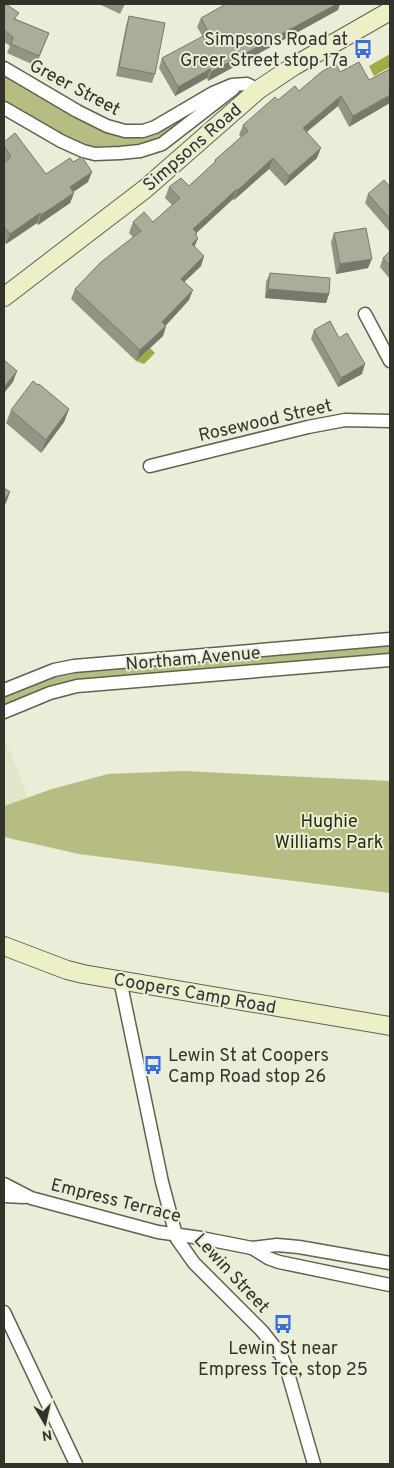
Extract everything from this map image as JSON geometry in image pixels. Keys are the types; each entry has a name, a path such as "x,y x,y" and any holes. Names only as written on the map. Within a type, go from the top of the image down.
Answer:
{"main road":[{"name":"Simpsons Road","path":"4,297 145,189 258,90 294,66 390,11"},
{"name":"Coopers Camp Road","path":"4,946 68,970 390,1026"}],"street":[{"name":"Greer Street","path":"4,68 77,111 125,131 143,131 155,127 213,93 241,83"},
{"path":"4,108 61,141 83,151 107,154 133,152 155,147 168,140 241,83 249,84 258,90"},
{"path":"365,314 390,361"},
{"name":"Rosewood Street","path":"150,466 308,427 345,420 390,421"},
{"name":"Northam Avenue","path":"4,690 54,670 74,666 390,639"},
{"name":"Northam Avenue","path":"4,712 76,686 390,660"},
{"name":"Lewin Street","path":"120,980 160,1173 175,1234 190,1259 262,1331 281,1355 314,1464"},
{"name":"Empress Terrace","path":"4,1184 31,1198"},
{"name":"Empress Terrace","path":"4,1196 31,1198 147,1229 252,1248 278,1245 299,1247 390,1263"},
{"name":"Empress Terrace","path":"252,1248 278,1262 390,1285"},
{"path":"4,1312 76,1464"}],"shaded area":[{"path":"390,54 390,67 374,76 369,66"},
{"path":"150,348 155,353 144,364 136,361"},
{"path":"4,737 28,797 5,806 4,802"}],"green space":[{"path":"4,75 74,116 147,135 172,125 209,100 165,138 132,145 101,148 80,144 4,100"},
{"path":"390,645 390,654 91,678 57,686 4,706 4,697 66,673"},
{"name":"Hughie Williams Park","path":"183,771 390,781 390,893 79,854 4,837 4,806 52,789 108,774"}],"building":[{"path":"4,4 19,13 14,19 49,33 39,56 11,44 13,37 4,30"},
{"path":"226,4 337,4 211,72 210,69 178,87 162,58 209,33 201,18"},
{"path":"129,16 165,23 155,74 119,67"},
{"path":"359,62 369,80 390,69 390,95 353,116 341,96 303,128 321,148 289,176 273,158 193,229 197,233 195,235 198,238 192,244 204,256 181,279 193,290 162,322 166,326 140,350 75,289 101,262 141,231 133,222 144,212 153,222 180,198 169,187 181,178 189,186 248,131 243,125 275,97 278,100 295,86 299,91 321,72 336,64 340,72"},
{"path":"15,133 46,174 70,158 73,162 82,157 92,172 70,187 74,193 10,234 4,227 4,163 11,157 4,146 4,142"},
{"path":"384,180 390,187 390,219 368,194"},
{"path":"366,228 372,259 340,264 334,233"},
{"path":"390,251 390,266 383,258"},
{"path":"270,273 330,278 329,294 268,289"},
{"path":"330,321 339,338 347,333 365,364 341,378 314,330"},
{"path":"4,360 17,371 4,387"},
{"path":"33,381 69,409 46,440 11,410"},
{"path":"4,488 10,492 4,500"}],"place":[{"name":"Simpsons Road at Greer Street stop 17a","path":"363,49"},
{"name":"Lewin St at Coopers Camp Road stop 26","path":"153,1065"},
{"name":"Lewin St near Empress Tce, stop 25","path":"283,1324"}]}
